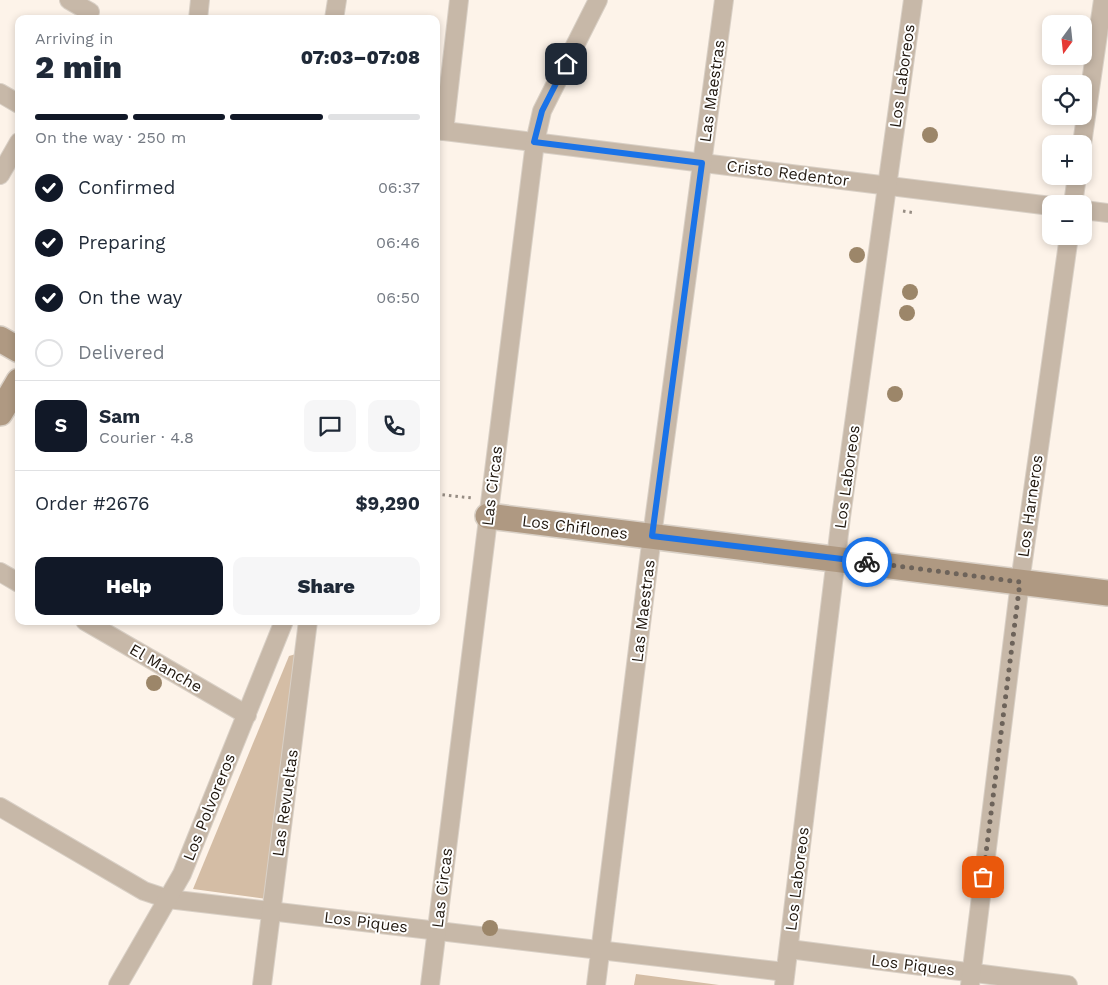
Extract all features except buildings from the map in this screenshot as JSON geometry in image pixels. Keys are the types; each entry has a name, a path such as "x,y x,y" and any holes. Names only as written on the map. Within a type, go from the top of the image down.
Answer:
{"street":[{"path":"70,0 90,10"},
{"path":"198,15 200,0"},
{"path":"335,15 337,0"},
{"path":"440,130 459,0"},
{"name":"Las Circas","path":"430,985 534,142 542,111 598,0"},
{"name":"Las Maestras","path":"596,985 652,536 724,0"},
{"name":"Los Laboreos","path":"785,978 836,559 913,0"},
{"path":"1083,135 1102,0"},
{"path":"0,93 15,102"},
{"name":"Cristo Redentor","path":"440,130 1042,205"},
{"path":"0,175 15,149"},
{"path":"1092,211 1108,213"},
{"name":"Los Harneros","path":"970,979 1020,582 1068,245"},
{"path":"0,339 15,348"},
{"path":"0,413 15,387"},
{"name":"Los Chiflones","path":"488,516 1108,593"},
{"path":"0,572 15,581"},
{"name":"El Manche","path":"92,625 247,715"},
{"name":"Los Polvoreros","path":"118,985 182,874 282,625"},
{"name":"Las Revueltas","path":"262,985 307,625"},
{"name":"Los Piques","path":"0,807 144,891 168,899 600,950 785,978"},
{"name":"Los Piques","path":"788,949 970,979 1068,985"}],"shaded area":[{"path":"296,654 267,899 193,889 289,656"},
{"path":"636,974 719,985 634,985"}],"way so far":[{"path":"867,562 1020,582 983,877"}],"route":[{"path":"566,64 542,111 534,142 702,163 652,536 867,562"}]}
